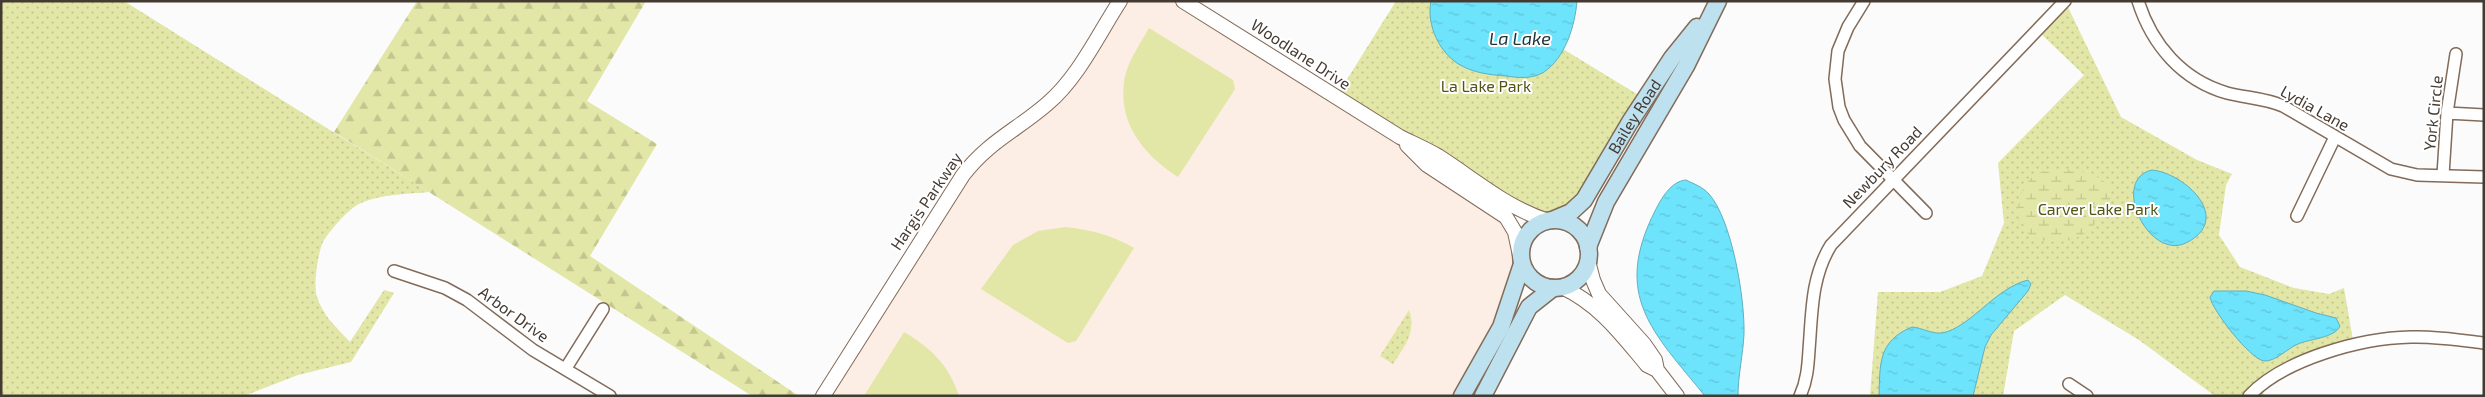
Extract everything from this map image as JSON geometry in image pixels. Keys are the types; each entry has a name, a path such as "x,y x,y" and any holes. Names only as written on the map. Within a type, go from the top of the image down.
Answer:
{"main road":[{"name":"Bailey Road","path":"1550,220 1577,208 1589,194 1618,140 1672,58 1716,4"},
{"name":"Bailey Road","path":"1588,254 1606,202 1686,66 1716,4"},
{"path":"1462,396 1501,327 1521,262 1521,251 1527,234 1533,228 1550,220 1572,225 1582,234 1588,254 1579,278 1558,288 1529,307 1483,396"},
{"path":"1521,262 1530,278 1545,287 1558,288"}],"street":[{"name":"Hargis Parkway","path":"823,396 963,175 989,146 1058,94 1120,1"},
{"name":"Woodlane Drive","path":"1184,1 1400,137 1435,155 1517,208 1550,220"},
{"path":"1864,1 1848,27 1838,52 1835,64 1836,97 1844,120 1853,136 1926,213"},
{"name":"Newbury Road","path":"1800,396 1808,369 1814,288 1824,257 1840,234 2065,1"},
{"name":"Lydia Lane","path":"2138,1 2147,26 2157,43 2171,59 2189,74 2228,93 2279,104 2391,169 2418,175 2484,177"},
{"name":"York Circle","path":"2443,175 2446,114 2456,54"},
{"path":"2446,114 2484,115"},
{"name":"Woodlane Drive","path":"1400,137 1427,165 1506,218 1515,232 1521,262"},
{"path":"2297,216 2335,137"},
{"path":"1588,254 1593,280 1599,294 1644,344 1655,360 1657,370"},
{"name":"Arbor Drive","path":"394,271 439,285 468,300 527,345 610,396"},
{"path":"1558,288 1578,295 1603,313 1647,365 1657,370 1677,396"},
{"path":"566,368 602,309"},
{"path":"2249,396 2271,377 2290,366 2362,344 2412,337 2484,343"},
{"path":"2069,384 2087,396"}],"shaded area":[{"path":"1120,1 1183,1 1279,60 1499,212 1522,264 1462,396 823,396 963,175 1047,104"}],"green space":[{"path":"1,1 124,1 429,192 386,196 356,205 339,221 322,244 316,278 317,297 335,327 350,342 384,290 394,293 351,362 298,375 244,396 1,396"},
{"path":"417,1 646,1 587,101 657,144 590,256 799,396 752,396 334,132"},
{"name":"La Lake Park","path":"1396,1 1577,1 1573,24 1563,49 1645,99 1589,194 1552,220 1336,97"},
{"name":"Carver Lake Park","path":"2065,1 2121,117 2197,160 2232,174 2226,185 2219,235 2240,267 2294,288 2329,294 2344,288 2354,346 2304,361 2259,387 2265,396 2215,396 2139,340 2065,295 2014,331 2003,396 1870,396 1878,292 1940,292 1982,276 2004,223 1998,163 2084,75 2037,30"},
{"path":"1149,28 1233,80 1235,89 1178,177 1165,168 1143,147 1129,122 1125,108 1123,93 1125,76"},
{"path":"2055,169 2070,170 2096,177 2105,183 2110,191 2110,201 2104,213 2085,233 2077,238 2049,242 2040,240 2025,231 2021,225 2018,210 2021,194 2029,181 2039,173"},
{"path":"1066,227 1101,234 1134,248 1076,341 1068,343 981,289 1013,245 1038,231"},
{"path":"1409,310 1411,325 1408,339 1393,364 1380,356"},
{"path":"904,332 923,344 938,358 950,375 959,396 864,396"}],"water":[{"name":"La Lake","path":"1431,1 1577,1 1568,41 1558,59 1540,74 1531,77 1521,77 1478,72 1454,61 1447,55 1436,38 1431,20"},
{"path":"2152,170 2178,179 2190,188 2205,210 2206,222 2200,233 2186,243 2172,245 2159,240 2147,230 2139,217 2134,202 2134,188 2140,176"},
{"path":"1686,180 1707,192 1717,206 1736,261 1744,319 1738,396 1705,396 1655,332 1644,311 1638,290 1637,267 1643,241 1655,211 1663,196 1671,187"},
{"path":"2028,280 2031,284 2028,291 1991,335 1985,347 1973,396 1879,396 1883,355 1893,339 1912,327 1938,333 1952,330 1963,324 2005,291 2016,284"},
{"path":"2214,291 2246,291 2265,295 2336,318 2340,326 2333,333 2298,344 2273,359 2264,361 2250,352 2224,322 2210,297"}]}
